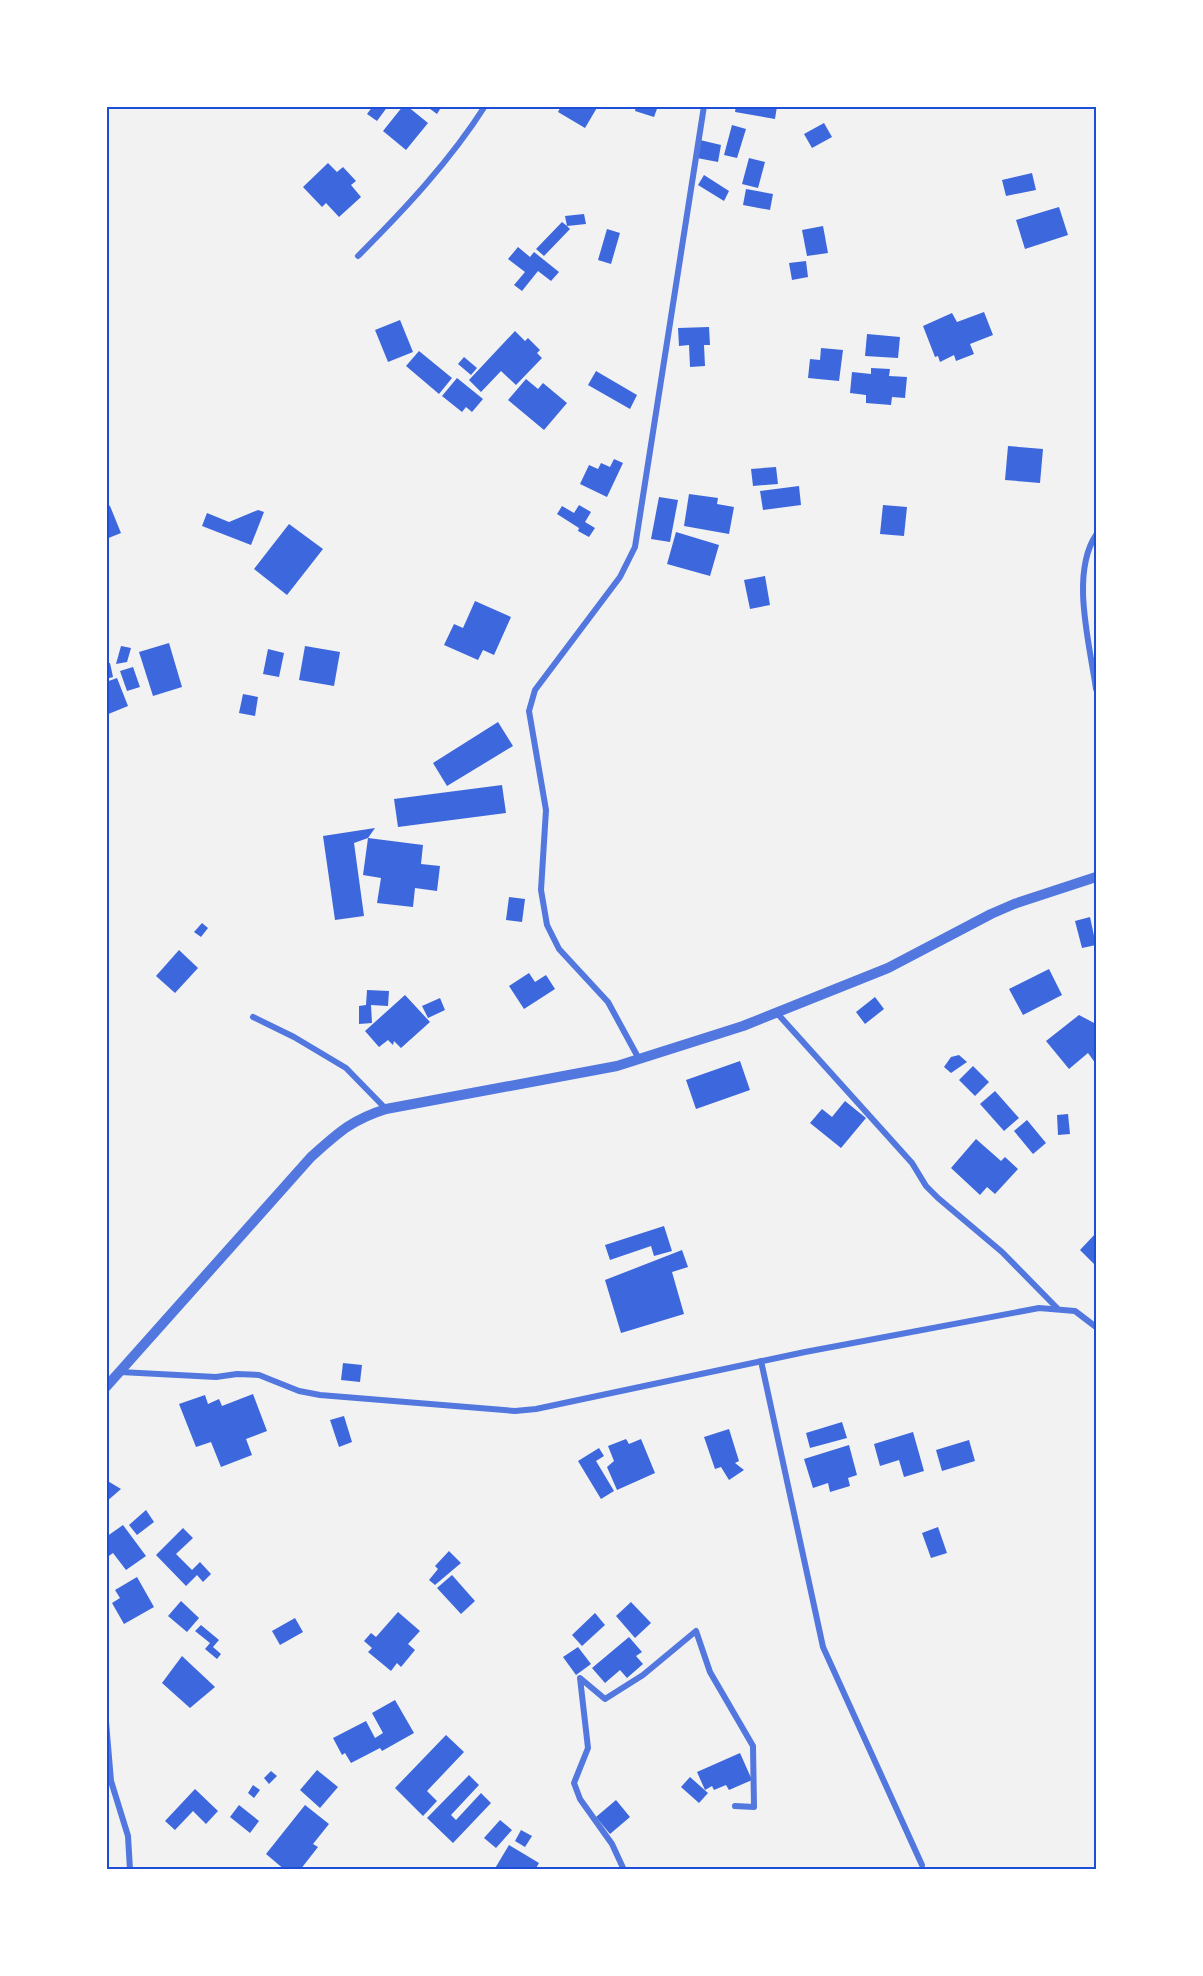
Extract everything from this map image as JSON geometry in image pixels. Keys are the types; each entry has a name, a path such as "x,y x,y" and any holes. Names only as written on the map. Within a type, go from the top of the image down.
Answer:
{"street":[{"path":"358,256 396,219 442,164 485,106"},
{"path":"639,1059 608,1002 559,949 548,925 541,890 546,810 529,711 535,690 620,577 635,547 704,106"},
{"path":"1096,535 1084,563 1082,591 1096,689"},
{"path":"106,1387 311,1157 345,1127 363,1116 386,1109 617,1066 743,1026 888,968 1006,907 1096,877"},
{"path":"776,1012 912,1163 926,1186 1002,1252 1057,1308"},
{"path":"253,1017 294,1037 346,1068 386,1109"},
{"path":"119,1372 216,1377 237,1374 259,1375 299,1391 320,1395 525,1410 761,1361 1039,1308 1075,1311 1096,1327"},
{"path":"761,1361 823,1647 922,1865"},
{"path":"624,1869 612,1844 580,1799 574,1783 588,1748 580,1678 605,1699 643,1675 696,1631 710,1672 753,1746 754,1807 735,1806"},
{"path":"106,1722 111,1781 128,1836 130,1869"}],"building":[{"path":"373,106 388,106 377,121 367,114"},
{"path":"403,106 407,106 428,123 406,150 383,131"},
{"path":"426,106 442,106 437,114"},
{"path":"561,106 598,106 585,128 558,112"},
{"path":"636,106 658,106 654,117 635,111"},
{"path":"736,106 777,106 775,119 735,112"},
{"path":"824,123 832,137 812,148 804,134"},
{"path":"732,125 746,129 737,158 724,155"},
{"path":"700,140 721,145 718,162 697,158"},
{"path":"749,158 765,162 758,188 742,184"},
{"path":"328,163 337,172 343,167 356,181 351,185 361,197 339,217 326,203 322,207 303,187"},
{"path":"1032,173 1036,190 1006,196 1002,180"},
{"path":"704,175 729,191 724,201 698,185"},
{"path":"746,189 773,194 770,210 743,205"},
{"path":"1059,207 1068,235 1025,249 1016,220"},
{"path":"584,214 586,224 567,226 565,216"},
{"path":"562,222 570,229 544,256 536,249"},
{"path":"823,226 828,253 807,256 802,230"},
{"path":"607,229 620,233 611,264 598,260"},
{"path":"518,247 530,257 534,252 559,272 551,281 538,271 522,291 514,285 525,272 508,259"},
{"path":"806,261 808,277 792,280 789,263"},
{"path":"984,312 993,335 970,344 974,354 956,361 954,355 940,362 938,356 935,357 923,326 952,313 957,322"},
{"path":"400,320 413,352 388,362 375,330"},
{"path":"709,327 710,345 704,345 705,366 690,367 689,345 679,346 678,328"},
{"path":"515,331 525,341 528,338 540,350 537,353 542,358 516,385 501,371 481,392 469,380"},
{"path":"867,334 900,337 898,358 865,356"},
{"path":"821,348 843,350 839,381 808,378 810,359 820,360"},
{"path":"419,351 452,378 439,394 406,366"},
{"path":"464,357 477,368 471,375 458,364"},
{"path":"871,368 890,369 889,376 907,377 905,398 892,397 891,405 866,403 866,395 850,393 852,372 871,374"},
{"path":"596,371 637,395 630,409 588,385"},
{"path":"457,378 483,399 472,412 466,407 462,412 442,396"},
{"path":"526,379 538,389 543,383 567,403 544,430 508,400"},
{"path":"1008,446 1043,449 1040,483 1005,480"},
{"path":"614,459 623,463 607,497 580,484 589,465 598,469 601,463 610,467"},
{"path":"776,467 778,484 753,486 751,469"},
{"path":"799,486 801,505 763,510 760,491"},
{"path":"689,494 718,498 717,504 734,507 729,534 684,526"},
{"path":"659,497 678,500 670,542 651,539"},
{"path":"106,503 110,506 121,533 106,539"},
{"path":"579,505 591,512 585,522 595,528 589,537 557,514 562,506 574,513"},
{"path":"883,505 907,507 904,536 880,534"},
{"path":"258,510 264,512 251,545 202,526 207,513 229,522"},
{"path":"289,524 323,549 287,595 254,569"},
{"path":"676,532 719,545 710,576 667,564"},
{"path":"765,576 770,605 750,609 744,580"},
{"path":"475,601 511,617 494,655 483,650 478,660 444,645 454,624 463,628"},
{"path":"169,643 182,687 153,696 139,652"},
{"path":"121,646 131,648 127,662 116,664"},
{"path":"305,646 340,652 334,686 299,680"},
{"path":"268,649 284,653 279,677 263,674"},
{"path":"106,663 110,663 113,677 106,679"},
{"path":"133,667 140,687 127,691 120,671"},
{"path":"117,678 128,706 106,715 106,682"},
{"path":"243,694 258,697 255,716 239,713"},
{"path":"498,722 513,746 447,786 433,763"},
{"path":"502,785 506,813 398,827 394,799"},
{"path":"375,828 368,838 354,843 364,916 335,920 323,836"},
{"path":"368,838 423,845 421,864 440,866 437,891 415,888 413,907 377,903 381,878 363,875"},
{"path":"509,897 525,899 522,922 506,920"},
{"path":"1090,917 1096,945 1082,948 1075,921"},
{"path":"202,923 208,928 201,937 194,932"},
{"path":"179,950 198,968 175,993 156,976"},
{"path":"1049,969 1062,995 1023,1015 1009,989"},
{"path":"529,973 535,982 546,975 555,989 524,1009 509,986"},
{"path":"367,990 389,991 388,1006 371,1005 372,1023 359,1024 359,1006 366,1005"},
{"path":"405,995 430,1022 401,1048 394,1041 393,1045 388,1040 379,1047 365,1031"},
{"path":"875,997 884,1009 865,1024 856,1012"},
{"path":"440,998 445,1010 428,1018 422,1006"},
{"path":"1079,1015 1096,1024 1096,1064 1088,1053 1069,1069 1046,1041"},
{"path":"959,1055 967,1062 951,1073 944,1067 951,1057"},
{"path":"740,1061 750,1090 696,1109 686,1080"},
{"path":"973,1066 989,1082 975,1096 959,1080"},
{"path":"995,1091 1019,1118 1004,1131 980,1104"},
{"path":"845,1101 866,1118 841,1148 810,1123 822,1109 832,1117"},
{"path":"1068,1114 1070,1134 1058,1135 1057,1115"},
{"path":"1027,1120 1046,1143 1033,1154 1014,1131"},
{"path":"976,1139 1001,1161 1005,1157 1018,1169 995,1194 987,1187 980,1195 951,1168"},
{"path":"664,1226 672,1251 654,1256 651,1246 610,1260 605,1245"},
{"path":"1096,1233 1096,1266 1080,1250"},
{"path":"682,1250 688,1267 672,1272 684,1314 621,1333 605,1280"},
{"path":"343,1363 362,1365 360,1382 341,1380"},
{"path":"253,1394 267,1431 246,1439 252,1455 221,1467 211,1442 196,1447 179,1404 205,1395 208,1404 219,1399 222,1406"},
{"path":"344,1416 352,1442 339,1447 330,1420"},
{"path":"842,1422 847,1438 810,1448 806,1433"},
{"path":"729,1429 739,1461 735,1463 744,1470 729,1480 721,1467 715,1469 704,1437"},
{"path":"913,1432 924,1471 904,1477 899,1460 880,1466 874,1444"},
{"path":"626,1439 629,1444 641,1439 655,1473 617,1490 607,1467 614,1461 608,1446"},
{"path":"969,1440 975,1461 942,1471 936,1450"},
{"path":"849,1445 857,1475 848,1478 850,1486 830,1492 828,1483 813,1488 804,1459"},
{"path":"599,1448 604,1456 596,1461 614,1491 601,1499 578,1461"},
{"path":"106,1480 121,1489 106,1502"},
{"path":"146,1510 154,1522 137,1535 129,1525"},
{"path":"123,1525 146,1556 126,1570 113,1553 106,1558 106,1537"},
{"path":"938,1527 947,1553 931,1558 922,1533"},
{"path":"183,1528 193,1538 176,1554 192,1570 200,1562 211,1574 203,1582 197,1575 186,1586 156,1555"},
{"path":"449,1551 461,1563 435,1585 429,1580 438,1569 435,1566"},
{"path":"452,1575 475,1601 461,1614 437,1588"},
{"path":"137,1577 154,1607 124,1624 112,1603 120,1598 115,1590"},
{"path":"181,1601 199,1618 187,1632 168,1616"},
{"path":"631,1602 651,1623 635,1638 616,1616"},
{"path":"398,1612 420,1631 408,1644 415,1650 401,1667 397,1663 391,1671 368,1652 372,1648 364,1641 371,1633 376,1637"},
{"path":"595,1613 605,1625 582,1646 572,1635"},
{"path":"295,1618 303,1632 280,1645 272,1631"},
{"path":"201,1625 219,1640 213,1647 221,1654 217,1659 205,1649 210,1643 195,1631"},
{"path":"629,1637 642,1652 636,1656 643,1664 627,1678 620,1670 605,1683 592,1668"},
{"path":"578,1647 591,1664 576,1675 563,1657"},
{"path":"182,1656 215,1687 190,1708 162,1683"},
{"path":"395,1700 414,1733 382,1751 380,1748 351,1763 345,1753 342,1755 333,1738 366,1721 375,1738 383,1733 372,1713"},
{"path":"446,1735 464,1752 427,1791 437,1801 423,1816 395,1788"},
{"path":"740,1753 752,1780 729,1790 726,1785 714,1790 712,1786 705,1790 697,1772"},
{"path":"317,1770 338,1787 320,1808 300,1790"},
{"path":"271,1771 277,1776 269,1784 264,1778"},
{"path":"469,1775 479,1785 451,1815 456,1820 481,1793 491,1803 453,1843 427,1818"},
{"path":"690,1777 708,1793 699,1803 681,1787"},
{"path":"253,1785 260,1790 254,1798 248,1793"},
{"path":"195,1789 218,1811 206,1824 193,1811 175,1830 165,1821"},
{"path":"616,1800 630,1817 610,1834 596,1817"},
{"path":"239,1805 259,1821 250,1833 230,1817"},
{"path":"305,1805 329,1824 313,1844 318,1847 300,1870 285,1870 266,1854"},
{"path":"500,1820 512,1830 496,1848 484,1838"},
{"path":"521,1830 532,1836 525,1847 515,1841"},
{"path":"509,1845 539,1863 535,1870 494,1870"}]}
